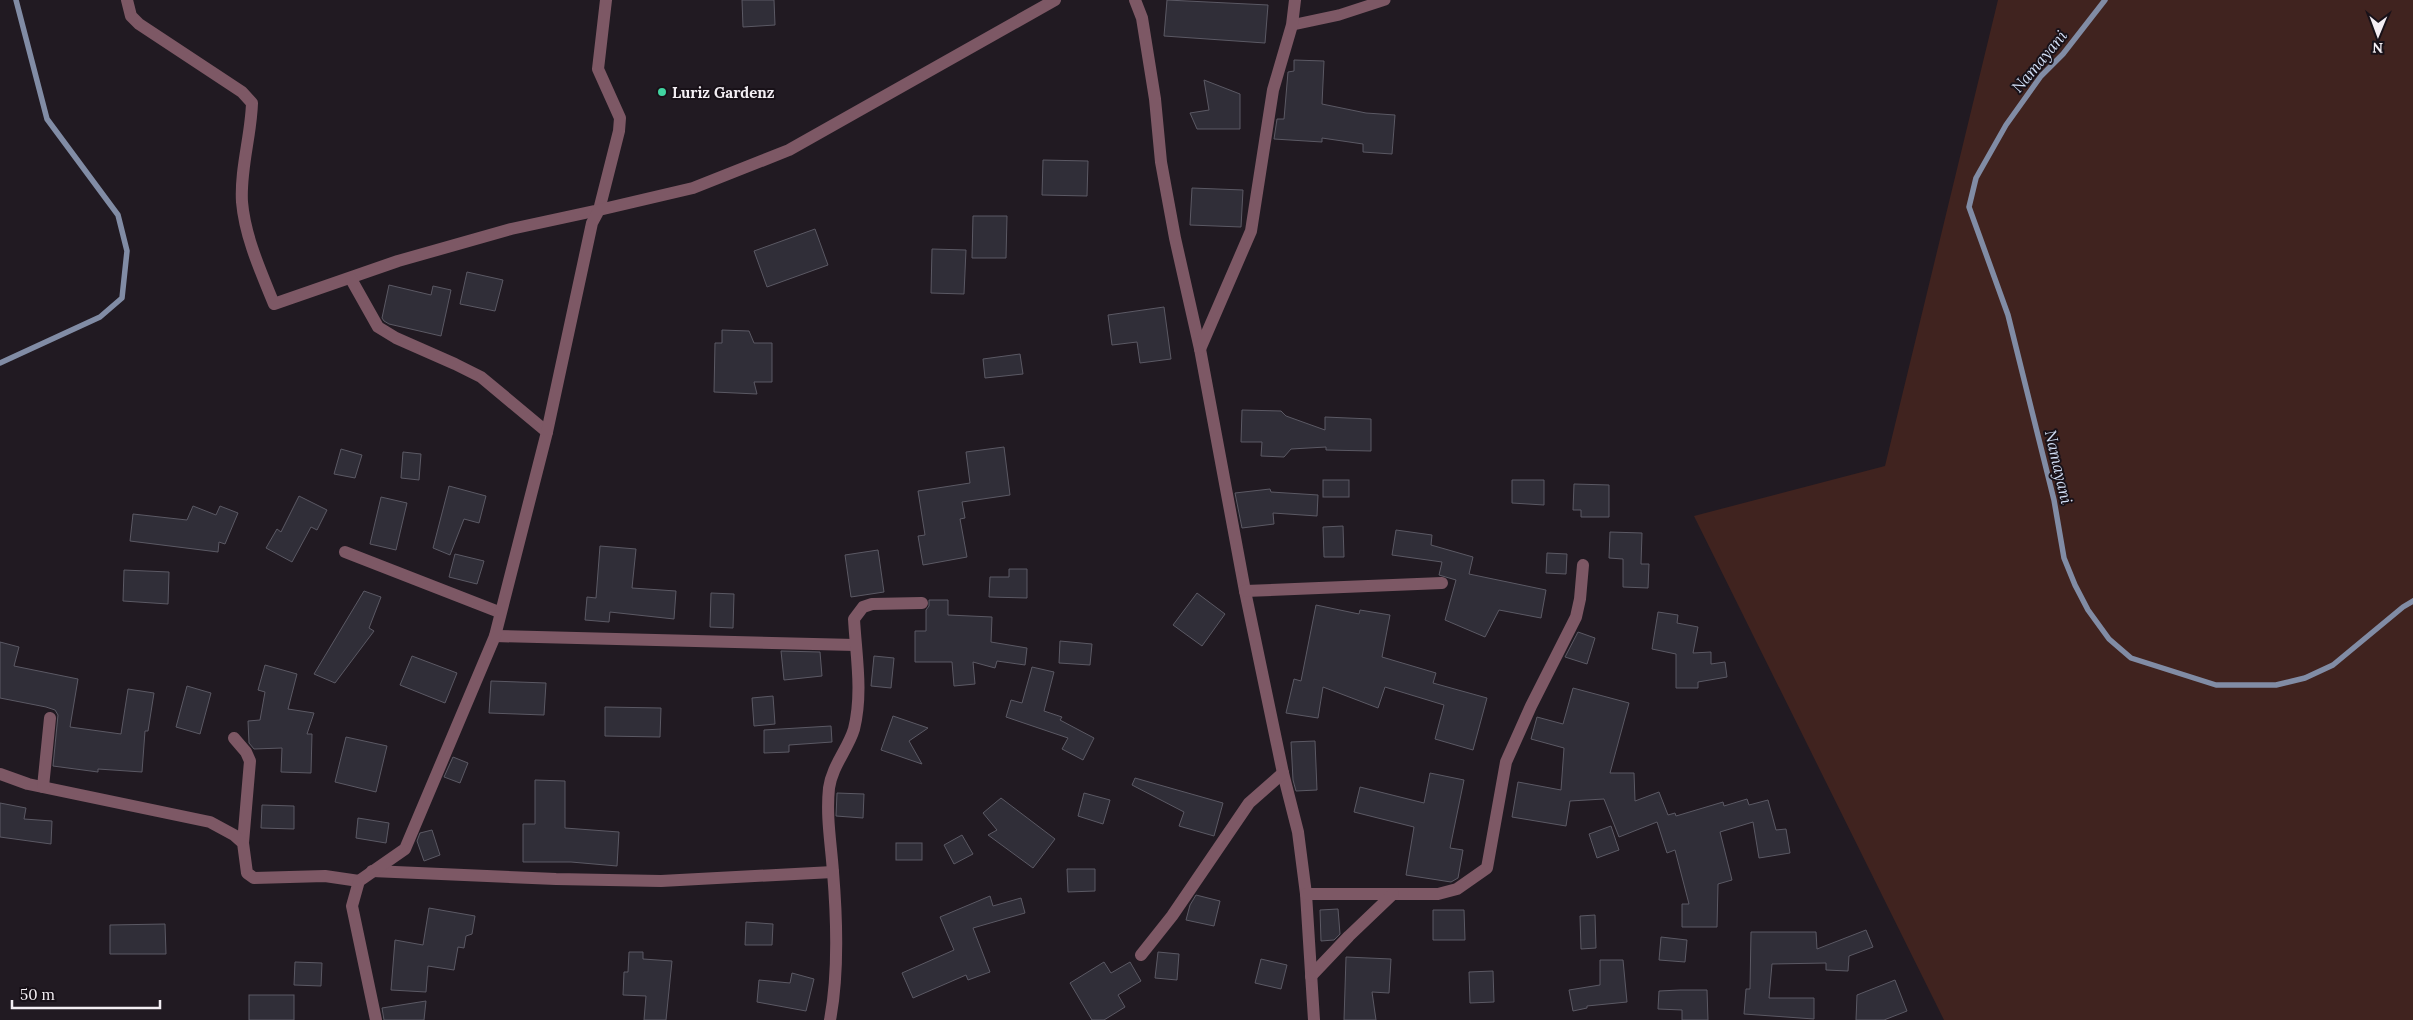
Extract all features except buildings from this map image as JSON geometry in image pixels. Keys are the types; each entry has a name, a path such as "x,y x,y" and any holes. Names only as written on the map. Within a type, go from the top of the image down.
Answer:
{"street":[{"path":"127,0 131,16 139,24 242,92 252,103 251,128 244,167 242,202 254,254 274,304 351,279 358,274 398,261 511,229 692,188 789,150 1055,0"},
{"path":"376,1020 352,906 359,882 405,849 494,636 547,432 592,223 599,210 619,132 620,118 598,69 606,0"},
{"path":"1135,0 1144,27 1161,162 1168,200 1200,349 1245,591 1283,772 1298,832 1306,894 1314,1020"},
{"path":"1200,349 1251,232 1273,90 1292,25 1295,0"},
{"path":"351,279 378,327 396,338 481,377 547,432"},
{"path":"345,552 499,612"},
{"path":"1306,894 1438,894 1457,889 1487,868 1488,852 1506,762 1531,706 1576,617 1580,599 1583,565"},
{"path":"1245,591 1442,583"},
{"path":"830,1020 835,994 833,872 828,823 829,786 838,758 853,732 859,709 854,619 863,607 872,604 922,603"},
{"path":"494,636 855,644"},
{"path":"44,787 50,718"},
{"path":"234,738 246,752 250,761 243,843 247,873 254,878 325,876 359,882"},
{"path":"1141,955 1172,916 1249,803 1283,772"},
{"path":"0,774 44,787 210,822 234,835 243,843"},
{"path":"372,871 556,879 660,881 833,872"},
{"path":"1311,976 1393,894"}],"lane":[{"path":"1292,25 1339,15 1385,0"}],"shaded area":[{"path":"1998,0 2413,0 2413,1020 1944,1020 1694,516 1885,466"}],"waterway":[{"path":"0,363 100,317 122,298 127,251 118,215 47,119 16,0"},
{"name":"Namayani","path":"2105,0 2063,54 2041,76 2006,125 1976,178 1969,207 2008,315 2054,500 2064,558 2075,585 2088,610 2109,639 2131,658 2216,685 2276,685 2305,678 2333,665 2403,607 2413,601"}],"place":[{"name":"Luriz Gardenz","path":"662,92"}]}
